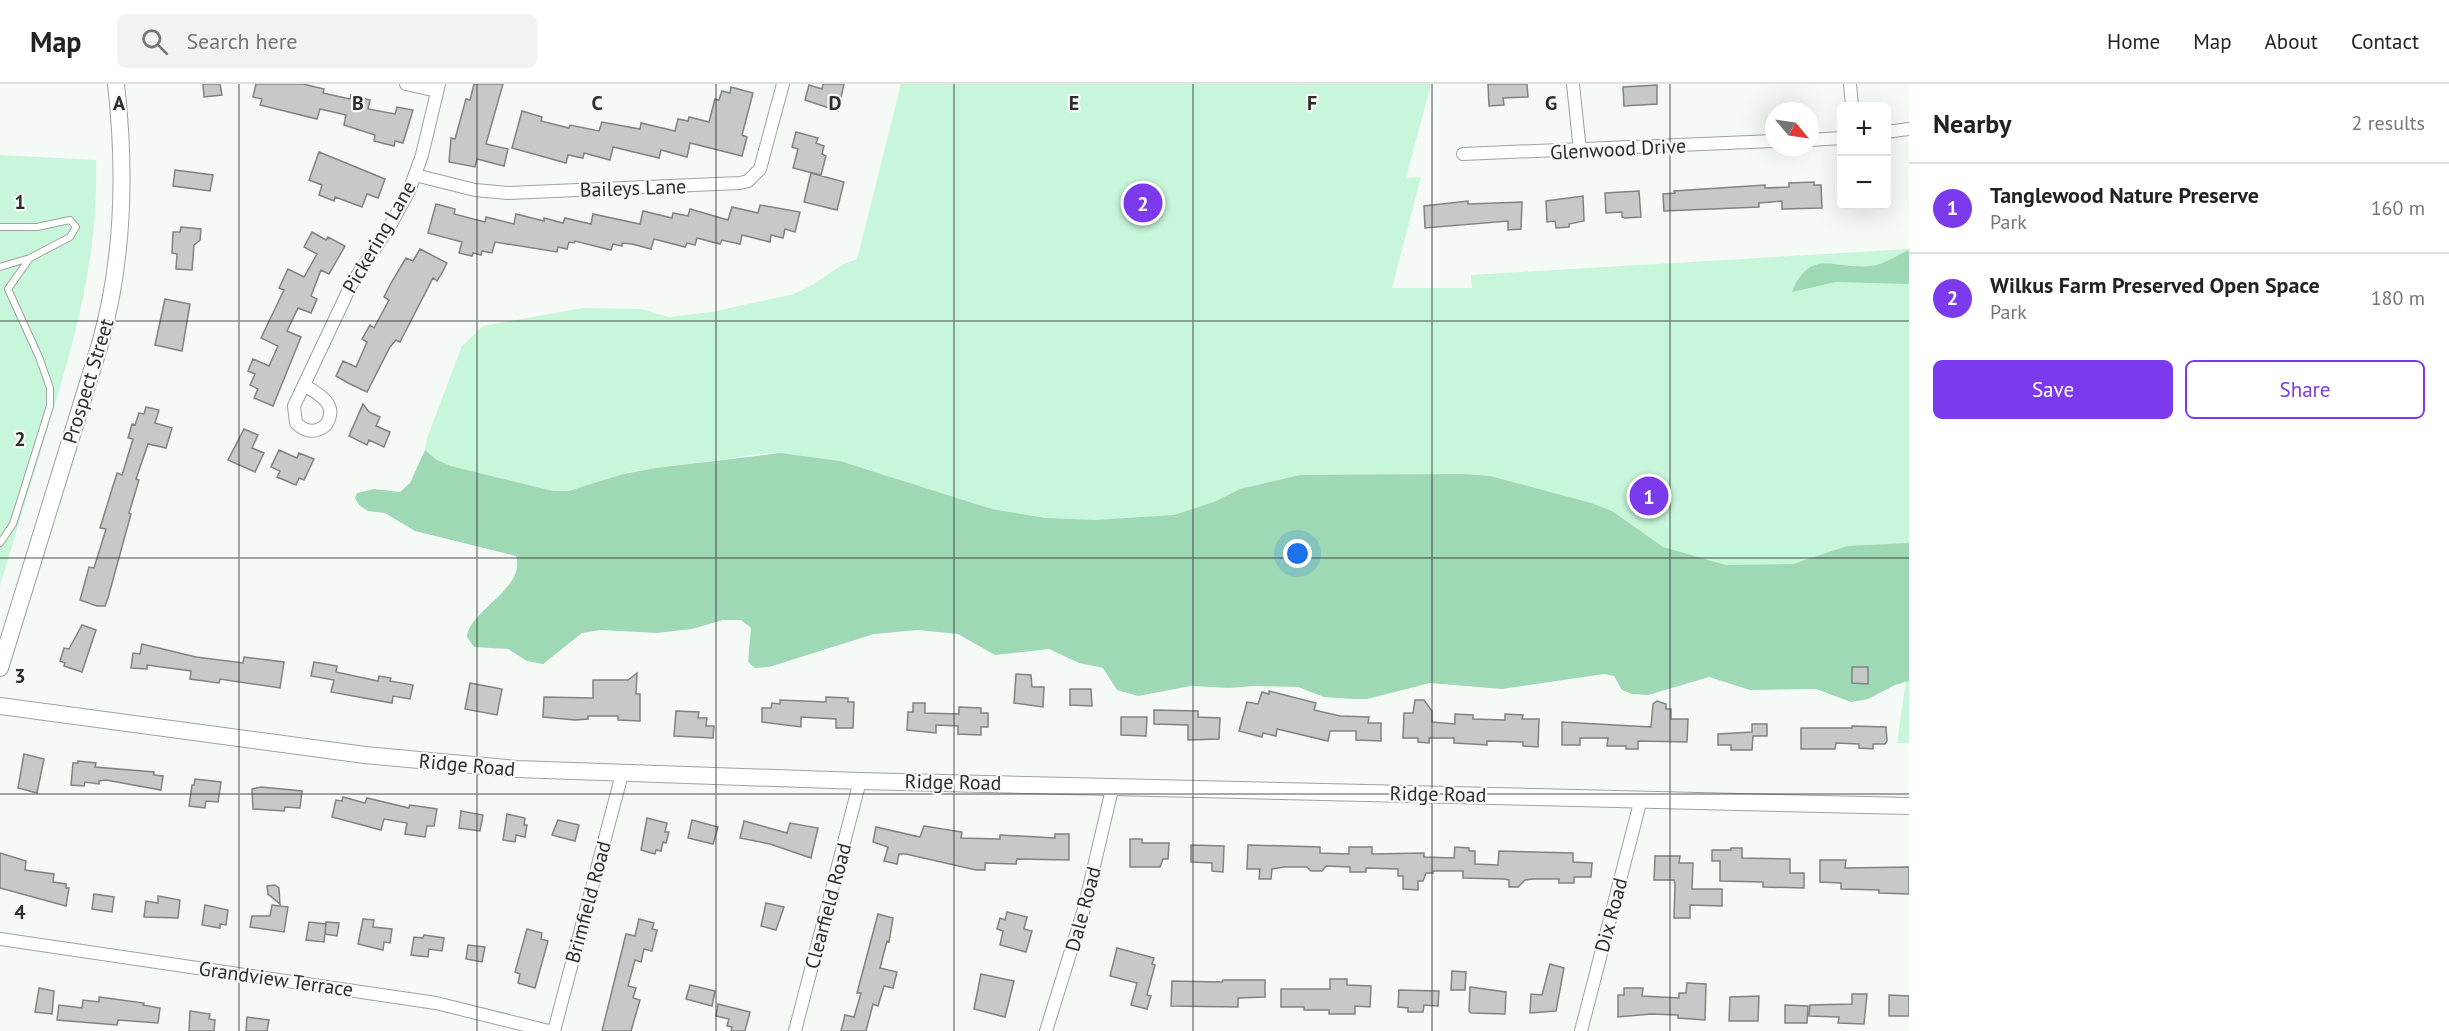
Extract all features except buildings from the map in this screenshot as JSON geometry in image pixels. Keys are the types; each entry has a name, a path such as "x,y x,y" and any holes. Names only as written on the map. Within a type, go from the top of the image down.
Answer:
{"street":[{"name":"Prospect Street","path":"0,668 100,344 111,300 122,214 121,149 116,84"},
{"path":"405,84 438,88"},
{"name":"Baileys Lane","path":"415,175 475,190 501,193 740,183 748,181 760,169 783,84"},
{"path":"1573,84 1580,152"},
{"path":"1850,84 1852,102"},
{"name":"Pickering Lane","path":"304,385 351,285 392,224 415,175 438,88"},
{"path":"1891,131 1909,129"},
{"path":"1819,139 1837,138"},
{"name":"Glenwood Drive","path":"1463,154 1580,152 1765,142"},
{"name":"Ridge Road","path":"0,706 422,762 622,774 1909,806"},
{"name":"Brimfield Road","path":"554,1031 622,774"},
{"name":"Clearfield Road","path":"795,1031 860,781"},
{"name":"Dale Road","path":"1046,1031 1084,909 1113,785"},
{"name":"Dix Road","path":"1581,1031 1641,799"},
{"name":"Grandview Terrace","path":"0,939 436,1003 549,1031"}],"lane":[{"path":"0,226 38,227 70,220 75,223 76,227 70,237 30,258 0,267"},
{"path":"0,543 13,524 50,406 50,388 39,357 8,289 30,258"}],"green space":[{"path":"901,84 1431,84 1406,178 1421,177 1392,288 1472,288 1471,275 1909,249 1909,743 1897,743 1908,667 1293,652 1046,518 992,509 840,461 769,453 629,472 574,490 553,491 451,466 437,460 425,450 427,438 462,346 483,326 583,308 641,309 669,317 712,312 794,294 814,284 840,266 857,259"},
{"path":"0,155 96,160 96,194 90,261 77,326 0,586"},
{"path":"1909,250 1909,284 1836,282 1792,292 1799,278 1815,265 1875,265"},
{"path":"425,450 437,460 451,466 553,491 569,491 623,474 656,468 780,453 840,461 992,509 1046,518 1095,520 1174,515 1214,502 1240,489 1300,475 1462,474 1490,476 1591,503 1612,511 1663,547 1726,565 1793,564 1847,546 1909,543 1909,681 1895,685 1868,699 1851,702 1816,689 1750,690 1709,677 1648,695 1632,694 1622,690 1614,676 1604,674 1502,689 1430,683 1367,699 1324,697 1298,687 1254,686 1229,688 1191,686 1138,696 1117,690 1103,668 1079,663 1049,649 995,655 958,634 918,630 874,634 769,667 755,668 748,662 751,628 741,620 723,620 692,629 657,633 600,630 582,633 543,664 527,661 508,649 474,647 467,637 477,618 506,589 513,578 517,567 516,556 415,531 385,513 368,511 359,505 355,498 357,493 374,489 400,492 410,483"}],"place":[{"name":"Wilkus Farm Preserved Open Space","path":"1143,203"},
{"name":"Tanglewood Nature Preserve","path":"1649,496"}]}
